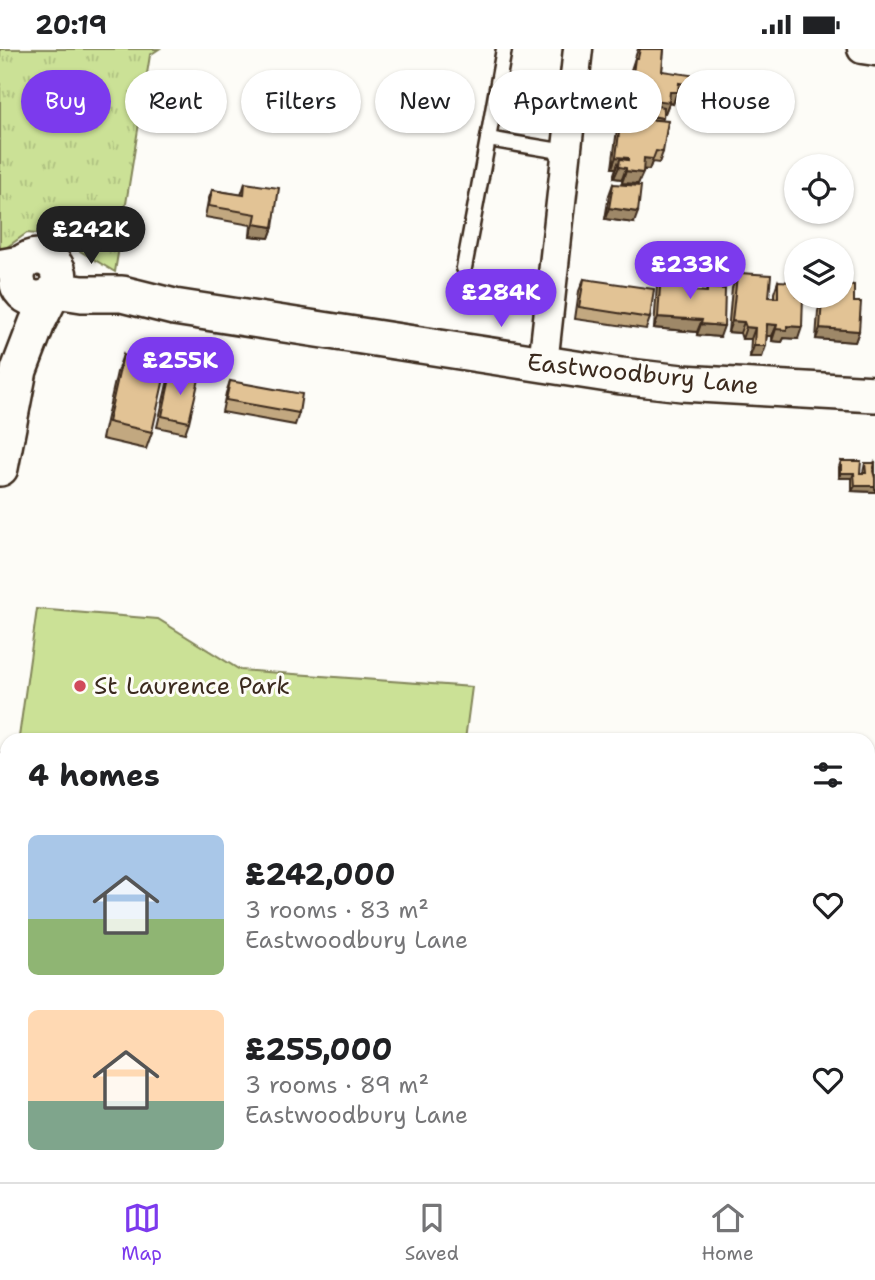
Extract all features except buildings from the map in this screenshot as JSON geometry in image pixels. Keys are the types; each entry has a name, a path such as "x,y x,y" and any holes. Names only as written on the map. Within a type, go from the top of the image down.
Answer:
{"street":[{"path":"543,365 578,49"},
{"path":"862,49 875,51"},
{"name":"Eastwoodbury Lane","path":"29,278 87,272 122,294 174,307 543,365 682,383 875,394"},
{"path":"0,468 19,370 37,323 29,278"}],"lane":[{"path":"464,268 504,49"},
{"path":"488,139 566,152"}],"green space":[{"path":"0,49 159,49 150,55 148,70 125,70 125,133 137,133 115,272 55,236 27,233 0,252"},
{"path":"37,609 158,619 240,670 472,687 466,733 20,733"}],"place":[{"name":"St Laurence Park","path":"80,686"}]}
